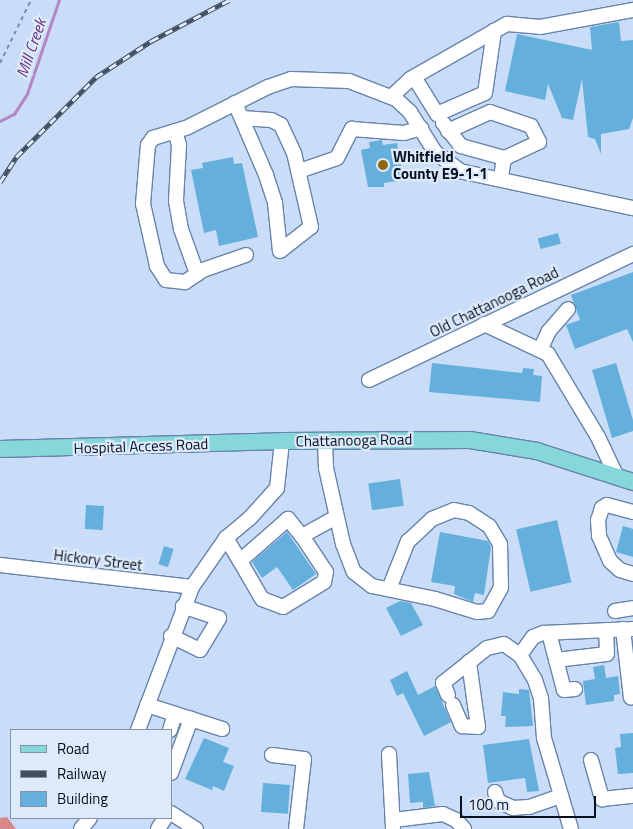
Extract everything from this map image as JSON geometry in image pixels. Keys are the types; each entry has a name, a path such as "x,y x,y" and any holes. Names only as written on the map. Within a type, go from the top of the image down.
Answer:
{"main road":[{"name":"Chattanooga Road","path":"282,441 470,440 537,451 633,482"},
{"name":"Hospital Access Road","path":"0,449 282,441"}],"street":[{"path":"391,97 414,77 507,24 540,28 633,10"},
{"path":"437,114 485,93 494,31"},
{"path":"414,77 437,114 448,130 461,146 504,158 539,142 531,126 490,112 448,130"},
{"path":"246,256 197,274 185,282 166,280 157,266 148,233 143,204 148,145 153,138 181,129 291,79 349,81 391,97 410,112 435,152 460,170 633,208"},
{"path":"235,103 275,203 280,251 311,227 298,171 281,125 271,120 242,118"},
{"path":"298,171 337,158 352,129 404,134 421,128"},
{"path":"181,129 178,145 176,201 181,229 197,274"},
{"path":"501,178 504,158"},
{"name":"Old Chattanooga Road","path":"369,380 633,254"},
{"path":"540,350 549,331 568,309"},
{"path":"484,324 548,354 598,437 617,477"},
{"path":"325,440 326,468 336,517 354,572 372,586 476,612 488,611 495,605 501,588 500,544 489,526 469,514 454,510 432,519 408,541 389,589"},
{"name":"Chattanooga Road","path":"138,729 171,636 192,587 226,538 252,516 277,488 282,441"},
{"path":"633,512 607,505 600,512 599,536 614,566 633,574"},
{"path":"252,516 265,539"},
{"path":"302,536 336,517"},
{"path":"226,538 262,599 283,607 324,582 326,572 288,519 240,561"},
{"name":"Hickory Street","path":"1,563 192,587"},
{"path":"171,636 200,650 219,618 183,606"},
{"path":"615,610 633,608"},
{"path":"520,654 533,637 550,633 628,629 631,698"},
{"path":"556,660 607,654 606,630"},
{"path":"550,633 564,690 575,689"},
{"path":"470,662 478,727 462,726 443,683 486,648 504,644 520,654 535,680 541,698 544,738 571,829"},
{"path":"147,705 222,729"},
{"path":"170,729 175,714"},
{"path":"172,770 191,719"},
{"path":"390,754 393,825 443,814 456,820 464,829"},
{"path":"272,755 304,759 296,829"},
{"path":"591,760 602,799 633,796"},
{"path":"495,792 498,801 513,808 529,807 561,796"},
{"path":"172,815 190,827"},
{"path":"81,829 89,819"}],"path":[{"path":"0,63 31,0"}],"shaded area":[{"path":"7,817 16,829 0,829 0,818"}],"building":[{"path":"619,22 621,41 633,40 633,118 629,129 601,134 601,154 595,139 588,137 582,79 573,120 562,118 548,84 545,100 505,91 517,34 592,50 590,27"},
{"name":"Whitfield County E9-1-1","path":"382,140 383,145 397,143 404,180 384,183 384,187 368,187 361,150 370,148 369,142"},
{"path":"233,157 234,164 242,163 258,237 219,246 216,230 204,233 191,170 203,168 202,163"},
{"path":"558,233 561,244 541,249 538,238"},
{"path":"633,272 633,342 627,329 575,349 566,325 580,320 571,295"},
{"path":"432,363 522,373 523,368 534,369 533,375 542,376 540,402 429,392"},
{"path":"616,363 633,420 633,431 612,438 592,370"},
{"path":"400,479 404,506 372,510 368,483"},
{"path":"86,505 104,506 103,530 85,529"},
{"path":"557,520 571,582 530,592 516,529"},
{"path":"623,526 633,529 633,557 616,552"},
{"path":"287,532 316,574 293,590 277,567 262,578 252,562"},
{"path":"440,532 488,541 491,547 484,595 475,593 473,602 454,594 455,586 431,582"},
{"path":"164,546 174,549 168,567 158,564"},
{"path":"400,601 411,603 423,625 401,636 386,608"},
{"path":"604,665 606,678 618,676 620,694 614,695 614,701 586,705 583,681 595,679 593,667"},
{"path":"407,671 418,695 435,686 451,722 424,736 403,693 397,696 390,680"},
{"path":"519,689 529,690 533,726 505,727 506,716 501,716 503,692 519,694"},
{"path":"633,733 633,773 618,774 615,748 621,747 620,734"},
{"path":"204,738 229,748 223,762 234,766 224,791 213,786 212,790 185,779"},
{"path":"529,739 539,791 527,792 525,778 488,783 483,745"},
{"path":"429,772 435,806 423,808 423,802 410,803 408,774"},
{"path":"263,783 290,785 288,814 261,812"}],"waterway":[{"name":"Mill Creek","path":"0,121 14,114 27,94 59,0"}],"railway":[{"path":"0,182 16,157 96,77 151,41 229,0"}],"place":[{"name":"Whitfield County E9-1-1","path":"383,165"}]}
